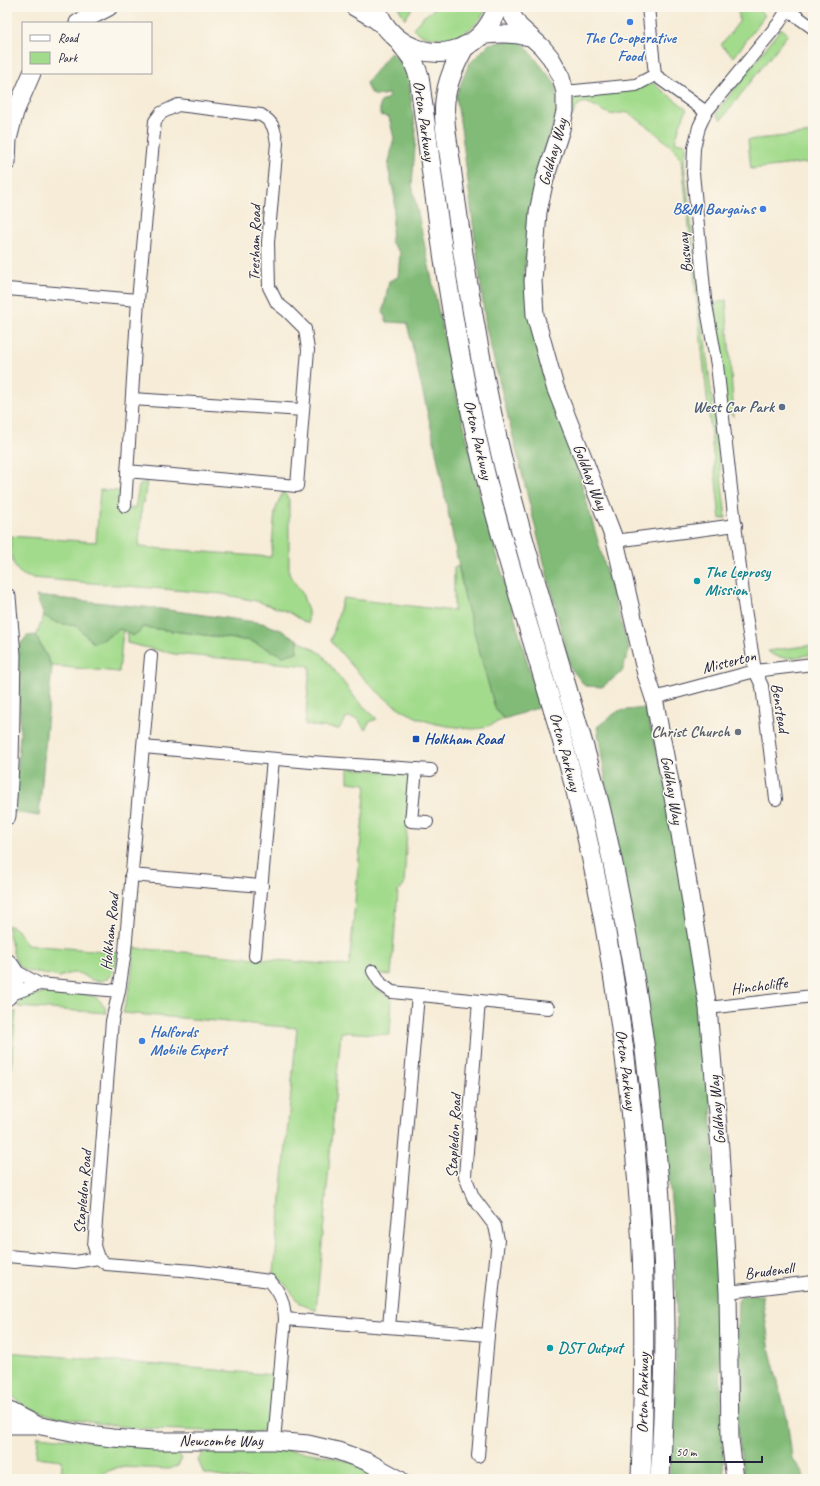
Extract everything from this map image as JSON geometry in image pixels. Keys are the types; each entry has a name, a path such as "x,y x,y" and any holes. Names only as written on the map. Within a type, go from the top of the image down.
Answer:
{"main road":[{"path":"376,7 385,27 399,41 414,49 431,53 449,52 472,41"},
{"name":"Orton Parkway","path":"498,7 492,22 472,41 456,62 448,82 445,103 445,122 457,215 476,338 502,460 596,790 618,886 634,980 646,1056 655,1144 663,1254 664,1365 660,1479"},
{"name":"Orton Parkway","path":"399,41 412,58 419,76 438,226 464,377 480,451 503,542 546,684 576,796 598,890 615,983 633,1125 640,1202 644,1324 641,1479"}],"street":[{"path":"354,7 385,27"},
{"name":"Goldhay Way","path":"507,7 519,26 542,46 551,58 560,74 565,92 564,117 545,179 538,212 533,281 535,315 555,387 615,541 646,674 654,698 680,834 708,1008 720,1149 728,1292 730,1439 735,1479"},
{"path":"648,7 655,75 706,112"},
{"path":"80,22 105,8"},
{"path":"789,8 813,28"},
{"name":"Busway","path":"755,671 744,603 718,364 705,299 693,173 694,148 699,127 706,112 779,23 789,8"},
{"path":"472,41 496,33 530,37"},
{"path":"7,162 8,139 15,112 32,74"},
{"path":"565,92 636,85 655,75"},
{"name":"Tresham Road","path":"124,506 138,300 155,121 161,112 178,105 261,115 271,121 275,130 277,143 268,242 269,287 277,303 287,310 305,329 308,350 297,486 127,471"},
{"path":"7,289 138,300"},
{"path":"132,399 303,410"},
{"path":"615,541 736,525"},
{"path":"7,597 12,655 10,764 7,816"},
{"name":"Holkham Road","path":"119,991 126,951 131,875 151,656"},
{"name":"Misterton","path":"654,698 755,671 813,664"},
{"name":"Benstead","path":"755,671 762,686 776,799"},
{"path":"143,747 273,759 431,770"},
{"path":"256,956 273,759"},
{"path":"416,769 411,821 427,822"},
{"name":"Holkham Road","path":"131,875 262,886"},
{"path":"10,966 39,984"},
{"path":"8,996 15,986 16,978 10,966"},
{"path":"373,971 381,984 392,992 548,1008"},
{"path":"8,996 39,984 119,991"},
{"name":"Stapledon Road","path":"98,1258 94,1246 112,1021 119,991"},
{"path":"389,1327 418,995"},
{"name":"Hinchcliffe","path":"708,1008 813,996"},
{"name":"Stapledon Road","path":"478,1456 498,1240 495,1226 473,1198 465,1176 479,1001"},
{"path":"7,1256 75,1262 98,1258 106,1264 193,1271 270,1281 279,1291 285,1306 274,1441"},
{"name":"Brudenell","path":"728,1292 813,1282"},
{"path":"285,1319 488,1335"},
{"name":"Newcombe Way","path":"7,1410 36,1425"},
{"name":"Newcombe Way","path":"7,1425 36,1425 82,1434 119,1438 188,1442 274,1441 308,1444 338,1451 368,1462 399,1479"}],"green space":[{"path":"398,7 413,7 405,19"},
{"path":"437,7 487,7 478,22 457,36 441,38 426,36 418,33 413,28 423,17"},
{"path":"732,7 755,7 765,15 734,57 721,45 739,22 739,14"},
{"path":"781,28 788,34 721,120 716,113"},
{"path":"520,39 556,85 558,111 540,161 524,273 546,392 569,440 629,650 622,672 602,687 585,686 570,667 486,328 456,96 469,64 489,44"},
{"path":"391,52 407,68 416,136 412,185 449,361 482,502 540,707 504,719 495,708 466,603 434,441 407,323 387,322 383,312 389,281 398,277 400,253 391,242 395,199 388,167 394,138 389,117 380,115 380,103 389,97 388,94 376,96 369,91 366,83"},
{"path":"650,81 687,109 675,142 687,144 684,163 726,518 720,519 682,161 676,151 645,124 632,115 628,113 610,114 588,103 583,103 575,109 572,117 569,101 581,94"},
{"path":"813,133 813,162 751,169 748,140"},
{"path":"726,300 734,417 727,411 713,304"},
{"path":"147,481 144,502 142,502 139,547 271,557 275,511 283,491 289,500 289,574 302,593 308,611 308,624 289,612 256,601 222,594 32,578 25,576 15,568 10,536 96,542 100,490 121,491 122,508 135,508 139,486"},
{"path":"458,566 466,603 495,708 504,719 478,729 436,724 418,718 401,709 371,686 331,641 343,598 454,611 454,568"},
{"path":"36,596 154,608 262,623 281,630 298,640 297,652 283,656 251,641 142,627 140,631 133,636 120,629 104,639 93,643 77,626 57,623 44,616"},
{"path":"44,615 57,623 77,626 93,643 104,639 120,629 123,630 119,672 52,666 36,636"},
{"path":"141,627 251,641 283,656 297,652 298,640 322,654 356,699 377,719 369,722 365,730 358,719 347,717 339,729 305,725 310,666 174,654 127,643 127,633 133,636"},
{"path":"35,635 52,667 39,816 14,812 20,734 18,647 27,636"},
{"path":"813,645 813,654 789,658 778,657 767,651"},
{"path":"645,708 680,834 708,1008 724,1479 669,1479 677,1336 674,1232 666,1149 597,727 618,711"},
{"path":"348,768 410,774 404,886 398,891 391,975 368,973 374,987 392,999 390,1035 341,1032 316,1311 301,1304 274,1273 297,1028 123,1013 131,981 134,948 349,966 366,784 348,782"},
{"path":"7,925 17,930 27,945 118,952 112,974 104,980 99,981 78,973 60,977 27,971 18,965 14,956"},
{"path":"60,991 88,994 100,1000 107,1013 18,1007 21,998"},
{"path":"16,1011 7,1113 7,1017"},
{"path":"762,1295 770,1351 787,1418 792,1458 803,1473 804,1479 744,1479 738,1434 735,1389 738,1301 742,1296"},
{"path":"7,1352 274,1375 271,1419 265,1429 256,1433 132,1428 55,1417 26,1407 7,1392"},
{"path":"38,1436 172,1449 182,1458 178,1466 169,1469 119,1467 93,1477 93,1479 61,1479 62,1460 36,1457"},
{"path":"209,1447 298,1451 333,1457 350,1462 383,1479 235,1479 204,1474 198,1460"}],"place":[{"name":"The Co-operative Food","path":"630,22"},
{"name":"B&M Bargains","path":"763,209"},
{"name":"West Car Park","path":"782,407"},
{"name":"The Leprosy Mission","path":"697,581"},
{"name":"Christ Church","path":"738,732"},
{"name":"Holkham Road","path":"416,739"},
{"name":"Halfords Mobile Expert","path":"142,1041"},
{"name":"DST Output","path":"550,1348"}]}
